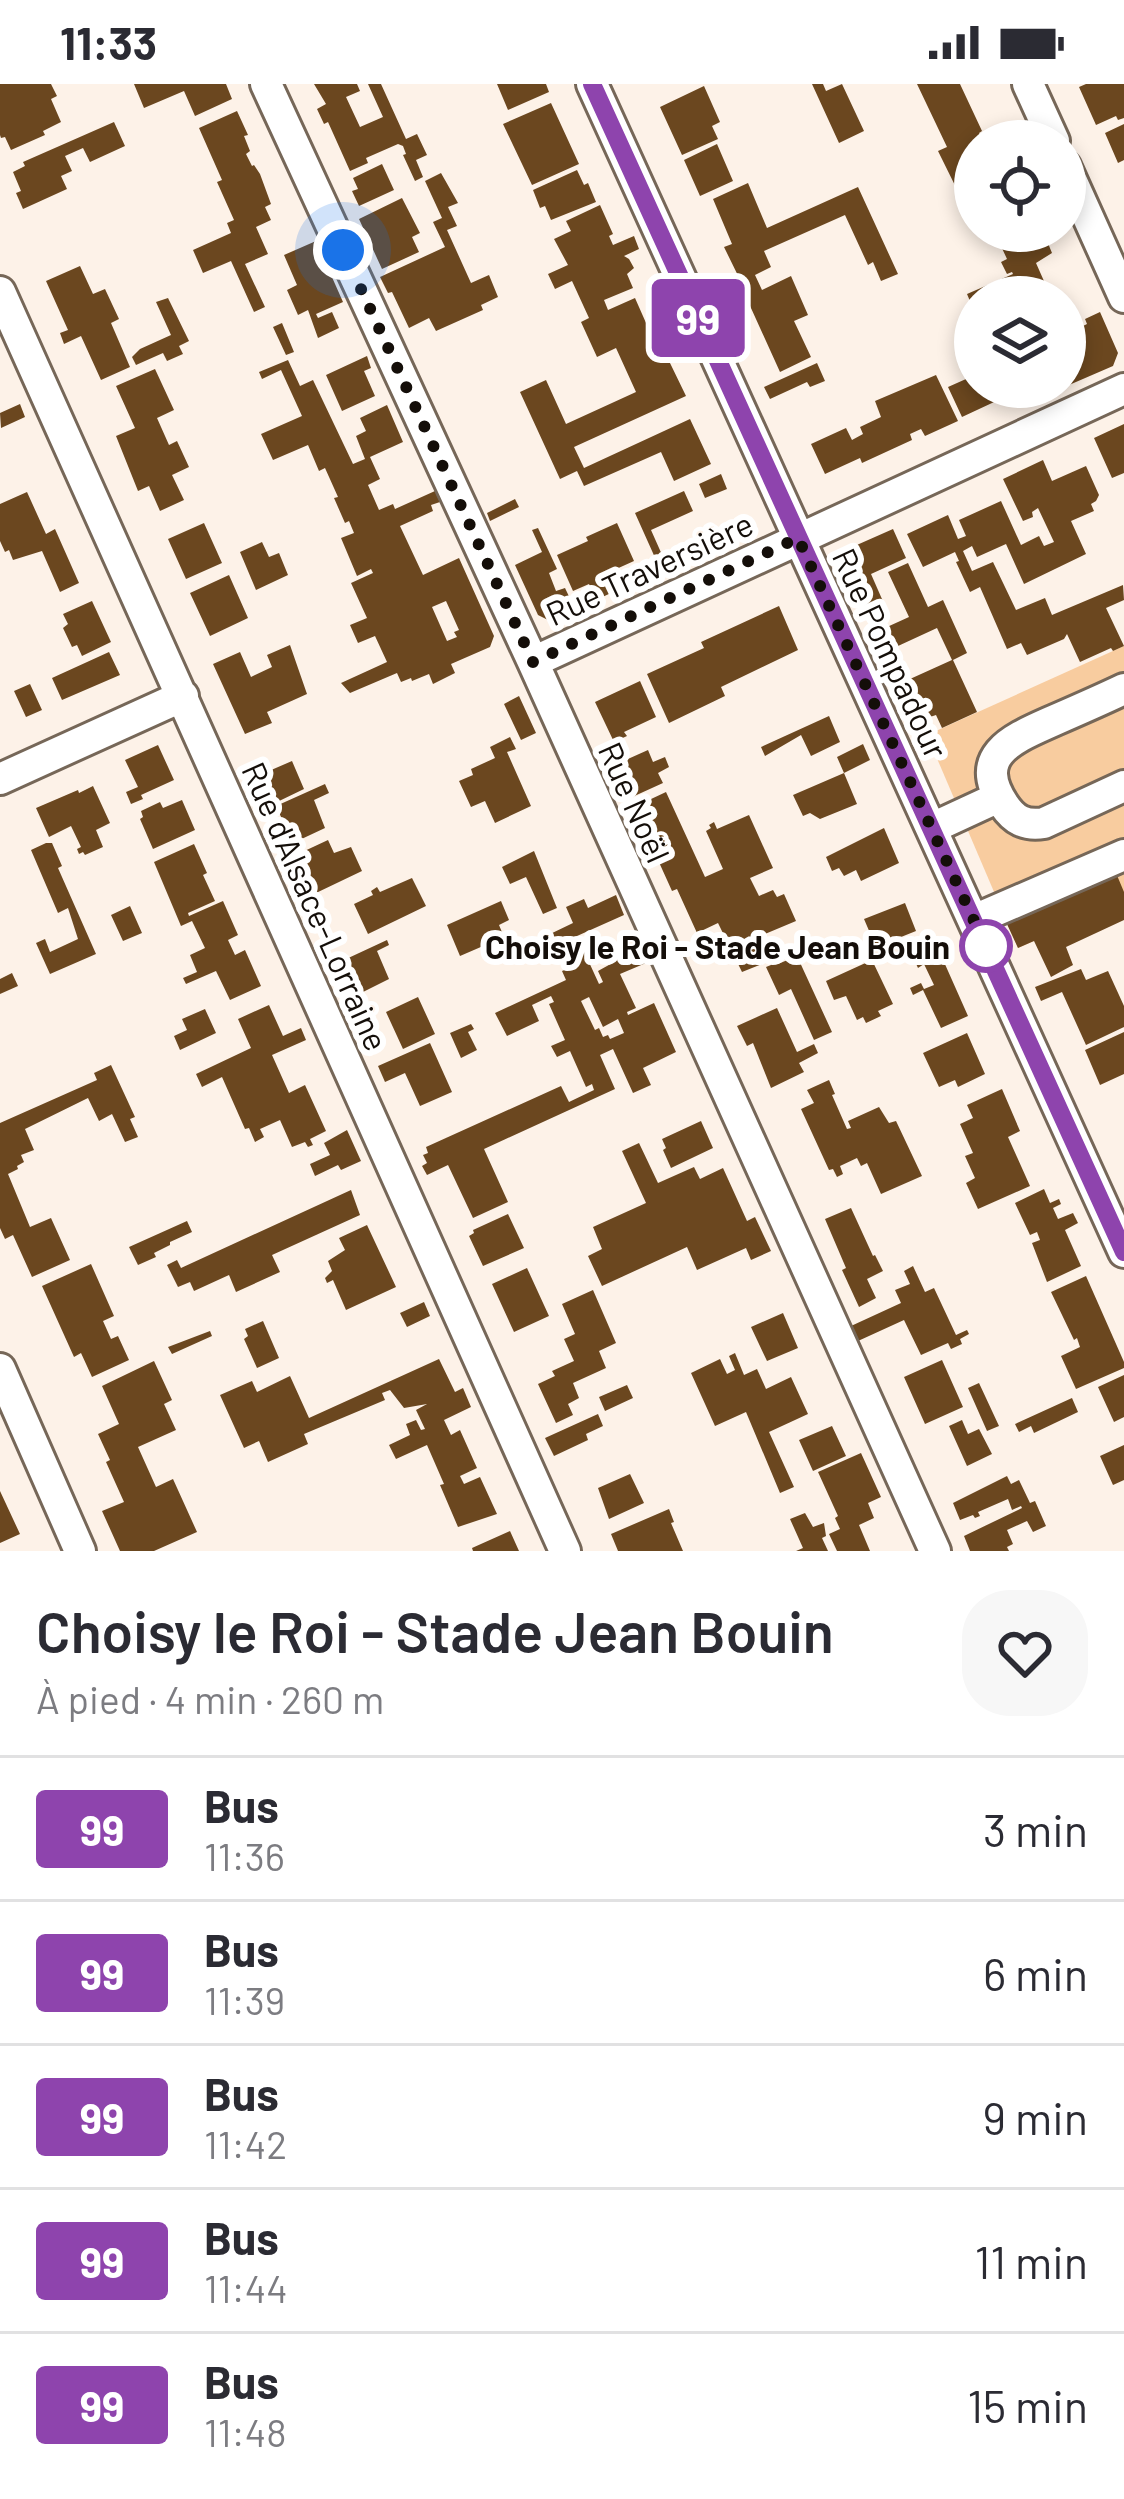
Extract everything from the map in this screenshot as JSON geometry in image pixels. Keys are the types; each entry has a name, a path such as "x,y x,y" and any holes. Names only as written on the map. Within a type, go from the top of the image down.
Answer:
{"street":[{"name":"Rue Noël","path":"266,84 935,1551"},
{"name":"Rue Pompadour","path":"592,84 1124,1252"},
{"path":"1028,84 1044,120"},
{"path":"1086,213 1124,297"},
{"name":"Rue d'Alsace-Lorraine","path":"0,292 565,1551"},
{"name":"Rue Traversière","path":"533,662 1124,389"},
{"path":"1124,689 1010,740 995,756 992,778 1013,818 1033,824 1124,786"},
{"path":"0,778 183,696"},
{"path":"932,828 999,797"},
{"path":"974,920 1124,854"},
{"path":"0,1369 80,1551"}],"shaded area":[{"path":"1124,646 1124,901 1018,948 927,735"}],"building":[{"path":"0,84 51,84 57,96 51,99 61,122 11,150 0,135"},
{"path":"134,84 226,84 232,99 195,116 184,91 144,108"},
{"path":"314,84 357,84 360,91 346,97 360,127 383,117 368,84 381,84 406,139 417,134 427,155 416,160 423,177 415,181 403,146 398,144 350,171 328,122 324,124 317,109 326,104"},
{"path":"497,84 546,84 549,92 508,110"},
{"path":"812,84 823,84 826,91 842,84 864,131 839,143"},
{"path":"917,84 960,84 977,120 954,120 954,183 938,151 947,147"},
{"path":"1124,84 1124,118 1116,116 1096,125 1079,87"},
{"path":"704,86 720,122 712,126 718,139 682,155 660,107"},
{"path":"551,103 579,164 532,185 503,124"},
{"path":"237,111 248,135 244,136 250,151 246,154 271,204 265,207 271,220 256,227 268,254 245,264 265,307 254,312 231,261 203,273 193,250 231,233 227,223 234,220 199,128"},
{"path":"114,122 125,146 90,162 83,148 65,156 72,171 61,176 67,189 23,209 13,172 25,166 23,162"},
{"path":"1124,124 1124,160 1118,163 1105,133"},
{"path":"717,144 733,181 700,196 684,160"},
{"path":"382,164 394,190 359,206 352,191 358,189 353,178"},
{"path":"577,170 596,202 551,220 533,190"},
{"path":"441,173 458,203 448,207 457,226 447,230 471,283 489,275 498,297 481,305 483,310 436,331 429,318 409,328 380,277 445,247 433,222 442,218 425,181"},
{"path":"748,183 767,228 858,187 898,274 881,281 873,262 868,265 845,215 764,251 771,267 755,275 762,290 791,276 808,315 794,321 811,357 780,372 724,247 732,244 713,199"},
{"path":"402,198 420,233 412,237 419,252 382,269 359,219"},
{"path":"600,205 613,245 634,236 639,249 624,256 634,268 627,274 633,288 604,300 608,310 635,298 686,396 574,447 584,468 690,419 711,464 674,481 661,452 584,486 577,471 560,479 520,392 546,380 566,424 636,392 616,348 597,357 581,322 589,318 572,281 555,289 548,274 568,265 554,239 571,231 566,221"},
{"path":"316,241 343,302 316,314 318,318 332,312 339,328 318,338 308,310 298,315 287,290 297,285 284,255"},
{"path":"1004,252 1052,253 1036,263 1042,276 1008,276 1012,272 1007,274 1001,262 1007,259"},
{"path":"80,266 93,294 105,289 119,319 111,323 130,367 101,380 81,336 64,344 60,333 68,330 46,281"},
{"path":"168,298 189,341 179,346 183,354 167,361 163,353 136,365 132,357 140,349 171,335 156,302"},
{"path":"1100,312 1118,353 1113,366 1086,378 1087,324 1086,319"},
{"path":"282,323 294,352 286,355 273,327"},
{"path":"367,356 371,368 364,371 375,396 342,411 326,375"},
{"path":"288,360 300,386 313,380 353,464 365,459 356,436 366,431 360,418 387,405 403,442 370,457 380,479 368,485 379,510 393,504 395,509 435,491 440,502 431,505 433,511 400,526 423,575 459,558 494,636 490,647 451,664 455,673 433,684 429,674 401,682 397,673 350,693 341,683 387,662 375,636 358,643 350,625 367,618 351,583 373,573 371,569 357,576 341,538 354,533 349,521 345,523 325,468 319,471 308,445 273,460 261,434 302,416 281,370 262,379 259,372","holes":["446,601 459,630 454,632 457,637 447,641 432,607"]},
{"path":"817,363 825,381 810,387 807,382 770,399 764,387"},
{"path":"155,369 174,410 157,418 169,445 177,441 189,467 172,475 184,500 160,511 149,486 138,491 116,436 135,428 116,386"},
{"path":"936,375 958,421 925,436 921,429 910,434 912,440 825,474 811,444 846,428 852,440 863,434 860,427 881,417 875,401"},
{"path":"20,404 25,417 1,428 0,413"},
{"path":"958,408 981,408 962,417"},
{"path":"1124,424 1124,473 1112,478 1094,438"},
{"path":"1043,460 1052,481 1086,466 1099,495 1091,504 1094,511 1071,521 1086,554 1024,584 1006,544 977,557 972,546 963,551 972,571 993,562 1016,610 1045,598 1052,615 1123,585 1124,600 1106,608 1124,646 1080,662 1067,634 1027,655 1021,643 1007,649 980,587 970,592 955,552 923,567 907,534 948,515 958,539 966,536 959,520 1001,501 1021,545 1039,536 1044,546 1054,542 1038,508 1023,521 1003,479"},
{"path":"721,474 727,489 705,498 699,484"},
{"path":"684,491 693,511 651,530 663,557 678,551 682,561 661,571 635,513"},
{"path":"27,492 46,534 55,529 79,583 60,592 42,551 13,560 0,541 0,504"},
{"path":"515,499 519,507 490,521 487,513"},
{"path":"204,523 222,563 186,579 168,539"},
{"path":"617,523 634,561 603,575 611,593 596,600 589,584 573,591 557,555"},
{"path":"538,528 557,569 549,573 556,591 565,588 575,609 550,621 538,615 515,565 542,552 532,530"},
{"path":"893,529 906,558 871,574 885,606 868,614 845,562 850,548"},
{"path":"262,542 269,557 279,553 288,575 256,590 240,552"},
{"path":"908,563 928,607 943,600 967,653 953,660 977,712 942,728 925,704 917,708 910,679 952,660 937,628 885,652 876,632 909,617 888,572"},
{"path":"229,575 248,618 210,636 190,593"},
{"path":"92,601 111,642 82,656 63,628 68,624 63,614"},
{"path":"779,606 798,650 721,687 725,696 669,723 647,674 704,648 701,642"},
{"path":"290,645 307,694 267,712 272,723 245,734 213,664 240,652 251,677 272,667 267,655"},
{"path":"109,652 120,675 62,700 52,678"},
{"path":"640,681 656,717 614,742 595,702"},
{"path":"30,684 42,710 26,717 14,691"},
{"path":"519,696 536,733 521,740 504,704"},
{"path":"829,716 840,742 811,756 801,735 765,756 761,747"},
{"path":"510,737 516,749 507,752 531,806 495,823 485,801 471,807 459,781 473,775 471,769 495,758 490,747"},
{"path":"863,744 870,760 844,773 837,757"},
{"path":"158,745 174,780 131,804 126,792 138,787 125,760"},
{"path":"648,750 653,762 665,757 669,767 658,773 663,783 630,798 610,767"},
{"path":"292,761 304,789 275,803 262,774"},
{"path":"844,773 857,804 820,819 810,813 803,816 793,795"},
{"path":"325,784 329,793 314,800 325,828 293,843 276,806"},
{"path":"93,786 110,823 96,830 103,847 85,855 79,854 81,847 71,826 49,837 36,808"},
{"path":"666,792 705,877 723,869 706,831 709,825 714,822 717,829 749,815 773,868 750,878 759,896 773,890 777,897 784,894 796,921 751,940 762,964 742,972 718,923 697,933 677,889 672,891 634,807"},
{"path":"182,800 195,830 153,849 141,811 160,802 163,808"},
{"path":"884,828 899,863 861,881 856,870 844,876 839,868 832,871 826,857"},
{"path":"328,840 334,853 351,847 362,871 316,893 298,854"},
{"path":"52,843 62,866 58,868 96,954 50,974 36,943 45,939 50,952 78,939 68,908 58,913 31,850"},
{"path":"194,844 215,901 189,916 223,901 238,935 228,940 235,955 245,950 261,986 230,1000 216,971 186,984 183,978 197,972 190,955 205,948 192,921 181,926 154,862"},
{"path":"534,851 557,908 543,914 526,877 510,884 502,867"},
{"path":"1116,873 1124,892 1124,920 1066,947 1073,965 1051,977 1034,941 1018,948 1006,922"},
{"path":"412,878 426,906 368,934 354,904 373,895 377,887 380,892"},
{"path":"616,895 624,915 577,936 599,984 603,982 598,971 638,945 646,963 620,974 636,1008 628,1015 654,1003 676,1052 643,1068 651,1085 633,1093 613,1049 600,1055 615,1089 484,1149 508,1202 473,1218 448,1165 427,1175 422,1166 427,1163 426,1147 561,1086 569,1102 594,1090 592,1084 586,1087 570,1051 557,1057 551,1046 565,1040 549,1004 554,1002 551,996 532,1005 539,1021 507,1036 495,1013 566,980 564,961 558,963 546,936 573,923 566,907 584,899 588,908","holes":["589,997 603,1027 618,1019 624,1033 603,1037 581,1001"]},
{"path":"501,901 509,920 499,925 504,937 460,956 447,925"},
{"path":"905,903 916,931 876,947 864,919"},
{"path":"130,906 142,933 123,941 111,915"},
{"path":"387,940 389,945 377,951 389,979 359,994 344,960"},
{"path":"936,944 968,1016 941,1028 923,990 913,995 910,988 934,985 924,964 918,968 912,955"},
{"path":"771,948 778,964 797,956 832,1032 814,1040 791,989 779,995 766,967 771,965 765,952"},
{"path":"872,960 893,1004 866,1023 863,1017 857,1020 846,996 834,1000 826,981"},
{"path":"1081,969 1086,980 1108,971 1124,1006 1124,1027 1086,1045 1062,992 1041,1001 1035,987"},
{"path":"12,973 18,986 0,994 0,979"},
{"path":"418,997 435,1034 403,1049 386,1012"},
{"path":"269,1005 283,1036 301,1028 306,1040 272,1055 289,1093 305,1085 326,1131 310,1139 313,1145 308,1147 305,1142 292,1147 280,1120 260,1129 264,1137 255,1142 222,1077 202,1087 196,1074 251,1048 238,1019"},
{"path":"777,1008 797,1052 814,1044 818,1053 799,1063 804,1072 771,1088 753,1043 747,1046 737,1026"},
{"path":"205,1009 216,1033 180,1050 174,1036 187,1030 182,1019"},
{"path":"471,1024 474,1029 468,1032 477,1050 461,1058 450,1033"},
{"path":"1124,1032 1124,1074 1100,1085 1085,1050"},
{"path":"967,1033 985,1074 958,1087 955,1080 939,1087 923,1053"},
{"path":"430,1043 452,1092 420,1106 405,1073 385,1082 378,1066"},
{"path":"111,1065 135,1117 130,1119 138,1137 125,1142 112,1114 99,1121 88,1098 25,1129 34,1150 21,1155 24,1162 8,1174 30,1227 51,1218 70,1260 32,1277 13,1235 5,1239 0,1228 0,1123 97,1080 94,1073"},
{"path":"829,1080 847,1129 851,1128 848,1121 879,1107 889,1123 896,1121 922,1176 881,1194 867,1163 861,1166 857,1158 840,1166 843,1174 837,1177 829,1170 801,1109 814,1103 807,1090"},
{"path":"1002,1089 1020,1131 1008,1137 1030,1186 978,1209 966,1183 975,1178 965,1156 973,1153 960,1124 973,1118 967,1105"},
{"path":"701,1121 713,1148 671,1168 662,1139"},
{"path":"347,1130 361,1161 315,1176 310,1164 330,1155 324,1143"},
{"path":"639,1143 658,1183 694,1167 700,1179 723,1168 747,1221 755,1217 771,1251 751,1260 746,1248 697,1270 687,1247 602,1286 588,1256 602,1249 593,1227 646,1203 622,1151"},
{"path":"1044,1189 1050,1203 1059,1199 1061,1204 1053,1208 1058,1219 1073,1213 1078,1223 1065,1230 1081,1266 1047,1282 1032,1243 1040,1240 1037,1232 1030,1235 1015,1203"},
{"path":"351,1190 360,1215 272,1255 280,1272 236,1292 229,1275 194,1291 190,1282 178,1287 167,1265 177,1260 181,1268"},
{"path":"851,1208 883,1271 867,1279 876,1298 859,1307 825,1219"},
{"path":"508,1214 524,1248 483,1266 469,1236"},
{"path":"187,1221 192,1232 138,1265 129,1247"},
{"path":"367,1225 396,1287 346,1310 333,1280 327,1283 325,1278 332,1271 328,1261 345,1250 339,1238"},
{"path":"91,1264 114,1316 103,1321 111,1339 118,1336 129,1360 92,1377 81,1353 74,1357 42,1286"},
{"path":"913,1266 925,1292 934,1288 956,1335 967,1330 962,1344 951,1349 948,1343 921,1355 904,1320 858,1341 851,1326 901,1303 895,1290 910,1284 904,1271"},
{"path":"527,1268 549,1316 514,1332 492,1284"},
{"path":"1086,1276 1124,1368 1076,1389 1061,1356 1080,1347 1051,1292"},
{"path":"593,1290 616,1343 599,1351 606,1368 573,1383 579,1398 568,1404 573,1415 556,1423 538,1384 574,1361 564,1339 575,1334 562,1304"},
{"path":"424,1302 430,1316 407,1327 400,1313"},
{"path":"783,1313 798,1348 767,1361 751,1327"},
{"path":"263,1321 279,1358 257,1368 244,1339 248,1336 245,1329"},
{"path":"210,1331 212,1336 172,1354 168,1347"},
{"path":"735,1353 744,1375 757,1369 766,1389 791,1377 808,1414 769,1432 794,1487 780,1493 746,1412 715,1426 691,1373 720,1359 727,1374 735,1370 729,1356"},
{"path":"439,1359 455,1392 463,1388 471,1407 444,1420 451,1435 460,1430 477,1468 460,1476 464,1484 480,1477 497,1514 458,1527 427,1445 396,1459 389,1445 410,1435 406,1424 416,1420 425,1429 416,1410 427,1404 404,1408 390,1390 382,1393 385,1400 304,1434 308,1444 268,1462 259,1441 244,1448 220,1395 252,1381 257,1392 290,1376 309,1418"},
{"path":"942,1360 963,1407 925,1424 904,1377"},
{"path":"154,1361 172,1400 164,1404 176,1430 138,1447 156,1487 173,1479 197,1532 154,1551 120,1551 102,1511 124,1502 98,1434 119,1424 102,1386"},
{"path":"1124,1375 1124,1417 1114,1422 1098,1387"},
{"path":"979,1383 999,1426 987,1431 968,1388"},
{"path":"627,1385 633,1398 605,1411 599,1397"},
{"path":"1072,1398 1078,1412 1034,1433 1031,1426 1019,1432 1015,1424"},
{"path":"598,1414 603,1426 586,1434 588,1440 554,1456 545,1438"},
{"path":"962,1420 968,1434 979,1429 992,1454 967,1466 949,1426"},
{"path":"832,1426 846,1456 813,1471 799,1440"},
{"path":"1124,1445 1124,1480 1113,1485 1100,1456"},
{"path":"861,1453 881,1497 868,1503 874,1518 859,1525 870,1551 837,1551 829,1534 840,1529 838,1516 818,1472"},
{"path":"630,1474 644,1503 609,1519 598,1488"},
{"path":"1007,1476 1011,1484 1019,1480 1046,1526 1033,1532 1027,1521 1007,1530 1013,1544 1007,1547 1009,1551 970,1551 964,1536 1022,1508 1012,1510 1008,1499 978,1512 980,1516 960,1520 953,1503"},
{"path":"0,1491 20,1534 0,1543"},
{"path":"669,1509 683,1551 618,1551 611,1534"},
{"path":"805,1513 813,1527 824,1523 826,1536 822,1538 828,1551 796,1551 803,1548 790,1519"},
{"path":"510,1531 519,1551 473,1551 472,1548"}],"bus line":[{"name":"99","path":"592,84 1124,1252"}],"place":[{"name":"Choisy le Roi - Stade Jean Bouin","path":"986,946"}],"route":[{"path":"343,250 533,662 798,538 993,962 986,946"}]}
